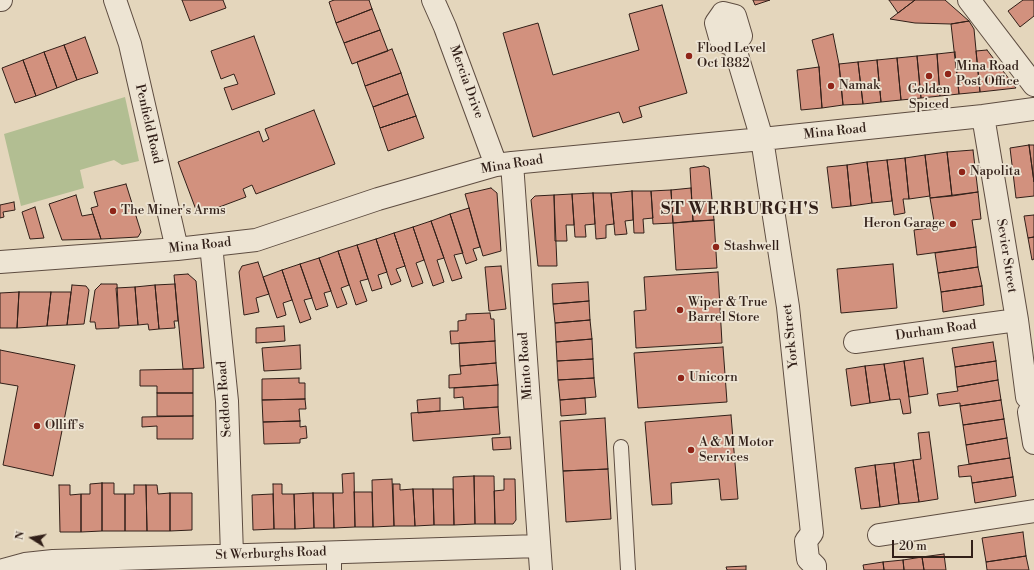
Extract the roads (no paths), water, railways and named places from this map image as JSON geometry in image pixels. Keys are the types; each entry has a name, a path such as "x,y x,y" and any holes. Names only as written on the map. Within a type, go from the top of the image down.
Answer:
{"street":[{"name":"Penfield Road","path":"115,0 130,44 177,249"},
{"name":"Mercia Drive","path":"433,0 504,164"},
{"path":"969,0 1034,85"},
{"name":"York Street","path":"720,6 716,23 719,36 721,41 734,45 762,139 788,307 812,532 820,540 821,560 815,568"},
{"name":"Mina Road","path":"0,262 177,249 256,240 378,199 504,164 762,139 983,116 1034,109"},
{"name":"Sevier Street","path":"983,116 1017,320 1034,443"},
{"name":"Minto Road","path":"504,164 541,570"},
{"name":"Seddon Road","path":"211,245 227,401 232,554"},
{"name":"Durham Road","path":"855,342 1017,320"},
{"path":"879,535 1034,511"},
{"name":"St Werburghs Road","path":"3,570 24,564 53,561 232,554 334,561 540,546"}],"lane":[{"path":"621,448 628,570"}],"place":[{"name":"Flood Level Oct 1882","path":"689,56"},
{"name":"Mina Road Post Office","path":"948,74"},
{"name":"Golden Spiced","path":"929,76"},
{"name":"Namak","path":"831,86"},
{"name":"Napolita","path":"962,172"},
{"name":"The Miner's Arms","path":"113,211"},
{"name":"Heron Garage","path":"953,224"},
{"name":"Stashwell","path":"716,247"},
{"name":"Wiper & True Barrel Store","path":"680,310"},
{"name":"Unicorn","path":"681,378"},
{"name":"Olliff's","path":"37,426"},
{"name":"A & M Motor Services","path":"691,450"}],"district":[{"name":"ST WERBURGH'S","path":"740,210"}]}
